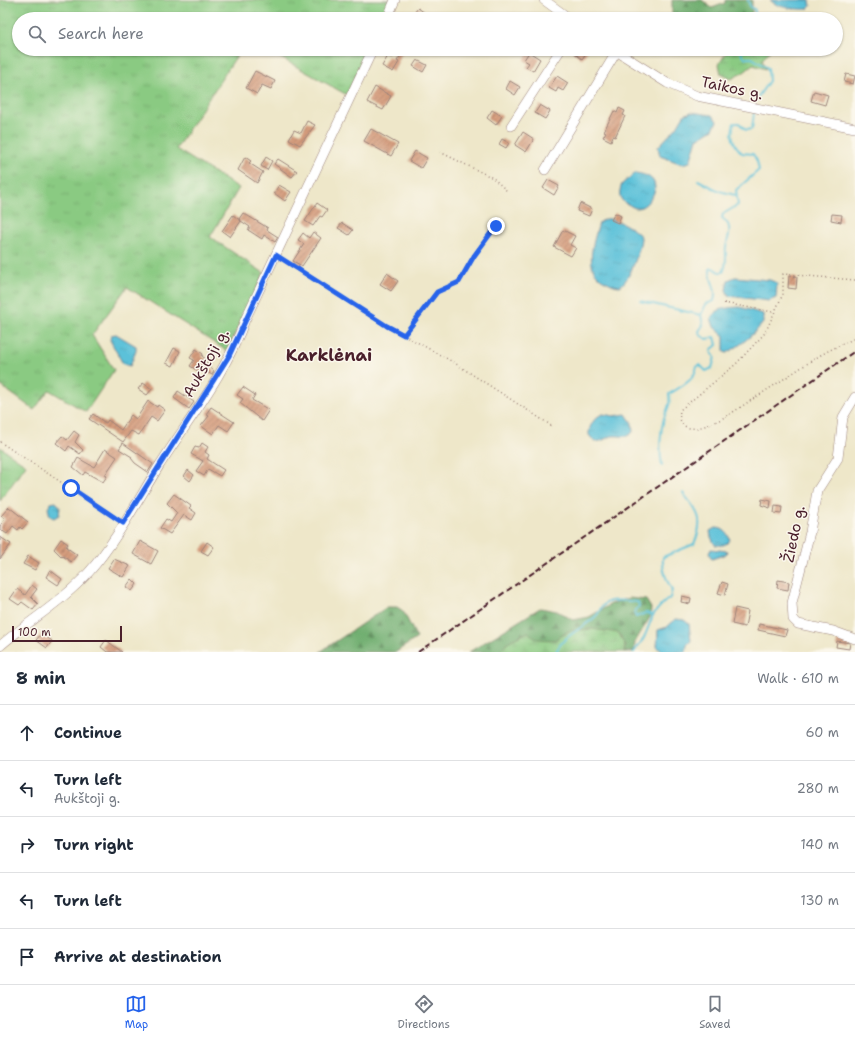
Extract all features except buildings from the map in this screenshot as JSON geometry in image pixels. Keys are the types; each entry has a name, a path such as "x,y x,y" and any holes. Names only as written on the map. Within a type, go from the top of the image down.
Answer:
{"street":[{"path":"389,12 395,0"},
{"path":"544,0 560,12"},
{"name":"Aukštoji g.","path":"0,646 75,587 90,571 123,523 232,351 370,56"},
{"path":"511,126 556,56"},
{"path":"545,170 612,56"},
{"name":"Taikos g.","path":"624,56 667,83 697,96 855,128"},
{"name":"Žiedo g.","path":"855,397 843,417 838,458 817,491 810,532 792,603 793,619 798,624 833,631 855,639"}],"path":[{"path":"440,152 493,178 507,191"},
{"path":"404,335 437,292 459,282 474,256 496,226"},
{"path":"276,255 387,326 453,362 552,426"},
{"path":"855,280 783,274 782,294 765,333 736,364 680,410 679,416 681,424 687,428 696,428 715,421 733,412 822,355 855,338"},
{"path":"724,302 773,312"},
{"path":"0,442 123,523"}],"green space":[{"path":"0,0 392,0 386,12 12,12 12,56 236,56 176,149 239,188 210,237 264,273 227,351 127,287 92,335 114,370 86,412 49,390 34,410 0,385"},
{"path":"672,0 702,0 712,8 725,3 725,0 752,0 752,12 672,12"},
{"path":"277,56 365,56 347,95"},
{"path":"724,56 765,56 762,60 766,69 753,65 731,79 721,74 719,64"},
{"path":"0,447 26,465 0,501"},
{"path":"629,598 646,600 651,608 650,617 635,642 634,652 624,652 625,646 569,631 555,640 511,640 498,652 469,652 540,608 557,611 573,620 589,617 611,604"},
{"path":"387,607 397,607 403,611 417,638 396,652 320,652"},
{"path":"592,629 619,633 625,646 624,652 498,652 511,640 528,632 536,639 555,640 569,631"}],"water":[{"path":"770,0 810,0 811,6 808,9 793,9 782,7"},
{"path":"691,112 712,115 717,121 713,129 697,139 690,162 682,164 660,156 658,147 677,127 684,115"},
{"path":"635,173 653,180 655,186 651,199 641,207 636,208 625,203 621,199 620,194 622,184"},
{"path":"605,219 614,220 624,224 641,237 639,249 631,272 620,286 616,286 605,281 598,276 592,263 593,246 599,223"},
{"path":"735,277 770,280 777,283 776,298 769,301 729,296 726,290 728,280"},
{"path":"740,307 763,314 763,323 746,340 727,353 724,352 724,336 714,327 711,318 720,310"},
{"path":"116,334 136,346 136,351 130,366 123,364 110,340 111,335"},
{"path":"603,414 613,416 626,414 632,423 633,432 626,436 612,436 601,441 594,441 589,435 591,425 595,419"},
{"path":"56,502 60,507 59,515 54,518 50,516 48,508 51,503"},
{"path":"715,528 725,531 728,535 730,540 724,545 715,545 710,531"},
{"path":"711,549 727,551 726,554 712,559 709,553"},
{"path":"676,619 684,620 689,624 691,641 687,645 686,652 663,652 657,647 658,630 667,627"}],"waterway":[{"path":"748,0 750,6 755,10 755,12"},
{"path":"743,56 746,58 752,58 768,68 769,81 755,101"},
{"path":"662,465 660,454 661,435 664,418 669,404 669,394 690,380 696,371 697,366 700,365 706,371 712,368 715,357 711,350 717,345 715,337 707,339 700,335 699,331 703,325 701,315 706,304 714,301 715,296 710,269 713,268 719,272 723,272 725,265 729,228 726,221 722,218 723,214 738,205 736,190 759,170 757,161 753,154 742,153 734,143 732,136 734,123 739,123 746,130 752,129 754,113"},
{"path":"698,180 719,191 735,195"},
{"path":"640,301 701,315"},
{"path":"556,652 559,646 569,636 598,614 602,606 608,602 619,600 638,602 639,606 634,613 636,617 646,613 653,615 670,598 672,590 665,574 663,557 694,544 699,528 696,511 683,493"},
{"path":"634,652 644,638 653,615"}],"railway":[{"path":"418,652 855,351"}],"district":[{"name":"Karklėnai","path":"329,355"}],"route":[{"path":"71,488 123,523 236,346 245,320 276,255 387,326 404,335 437,292 459,282 474,256 496,226"}]}
